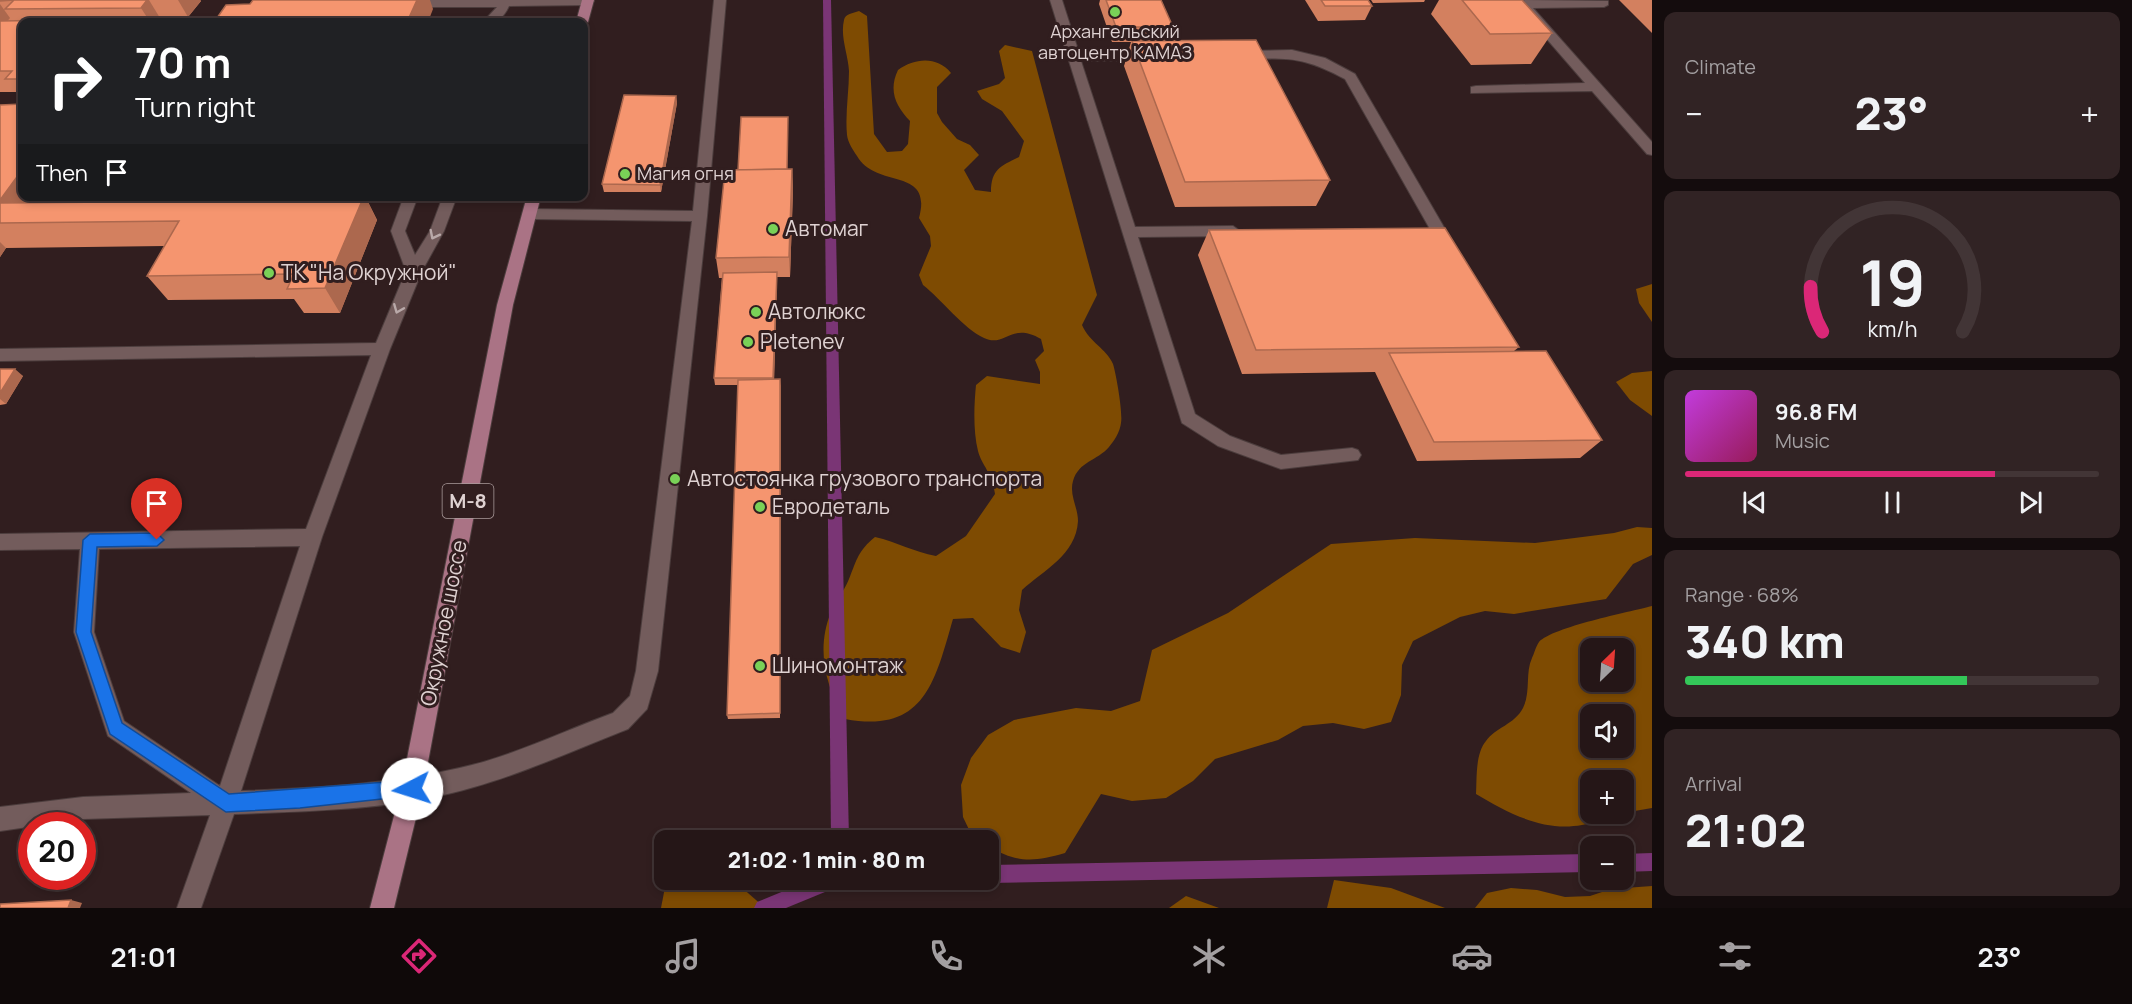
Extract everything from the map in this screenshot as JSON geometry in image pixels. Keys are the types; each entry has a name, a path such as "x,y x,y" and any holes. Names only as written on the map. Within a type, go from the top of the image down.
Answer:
{"main road":[{"path":"583,18 588,0"},
{"name":"Окружное шоссе","path":"382,908 412,789 505,305 532,205"}],"lane":[{"path":"388,3 502,13 588,0"},
{"path":"0,819 83,808 300,800 412,789 474,776 620,721 639,702 647,672 699,216 720,0"},
{"path":"1056,0 1188,418 1224,441 1281,462 1352,455"},
{"path":"1522,2 1604,3"},
{"path":"1522,2 1652,151"},
{"path":"1223,55 1292,54 1321,60 1350,77 1430,228 1454,257"},
{"path":"1074,57 1166,56"},
{"path":"1476,90 1596,87"},
{"path":"409,201 398,231 414,271"},
{"path":"189,908 226,803 312,537 382,349 414,271 437,231 448,201"},
{"path":"532,205 699,216"},
{"path":"1129,232 1247,231"},
{"path":"0,355 382,349"},
{"path":"0,542 312,537"},
{"path":"90,540 84,632 116,728 226,803"}],"shaded area":[{"path":"859,11 867,16 874,134 887,152 902,151 908,144 910,121 895,98 894,85 898,70 919,61 933,61 945,67 951,73 937,87 937,113 957,139 970,145 979,155 964,170 975,190 991,192 995,173 1002,166 1019,157 1024,141 1002,111 982,99 977,91 999,84 1005,78 999,51 1005,45 1032,51 1097,295 1082,325 1113,364 1121,418 1119,430 1111,445 1079,469 1073,481 1072,491 1078,521 1072,543 1057,561 1022,590 1019,610 1026,632 1020,653 1001,647 973,618 953,619 940,663 922,698 910,710 893,718 872,722 845,719 832,694 824,653 826,626 831,612 859,556 875,537 936,556 966,536 995,494 992,480 976,443 974,418 976,385 987,376 1040,384 1040,372 1035,360 1044,351 1041,339 1031,334 1015,333 998,340 991,340 976,334 923,285 919,275 931,246 930,236 919,218 921,202 918,191 911,184 877,173 866,166 857,156 848,138 846,119 849,71 843,26 846,16"},
{"path":"1652,284 1652,322 1639,303 1636,289"},
{"path":"1652,371 1652,416 1630,400 1616,382 1632,373"},
{"path":"1637,527 1652,528 1652,555 1633,564 1606,599 1514,614 1485,611 1460,617 1413,641 1402,665 1401,695 1391,722 1364,729 1333,723 1303,726 1278,740 1215,759 1193,781 1166,798 1132,801 1101,794 1065,853 1054,856 1026,859 999,852 999,830 969,830 963,817 961,785 971,758 988,735 1014,720 1076,708 1111,711 1140,701 1152,650 1228,613 1331,544 1415,538 1535,543 1614,533"},
{"path":"1652,606 1652,808 1634,811 1634,770 1580,770 1580,824 1587,824 1582,825 1553,826 1526,819 1476,794 1477,767 1482,746 1515,718 1523,708 1527,696 1530,664 1539,642 1559,631"},
{"path":"1334,880 1391,888 1445,908 1327,908"},
{"path":"1652,886 1652,908 1475,908 1487,893 1511,888 1537,890 1565,897 1590,896 1608,890 1634,890 1634,887"},
{"path":"664,890 745,890 765,908 661,908"},
{"path":"1186,896 1219,908 1169,908"}],"building":[{"path":"14,0 147,0 141,8 5,9"},
{"path":"253,0 417,0 409,18 217,18 226,5 250,4"},
{"path":"1106,0 1161,0 1173,27 1116,27"},
{"path":"1321,0 1368,0 1372,6 1325,6"},
{"path":"1462,0 1522,0 1552,33 1490,34"},
{"path":"0,21 18,21 18,79 5,79 12,71 0,71"},
{"path":"1256,40 1330,180 1185,182 1132,41"},
{"path":"624,95 676,96 660,185 602,184"},
{"path":"18,104 18,175 0,200 0,105"},
{"path":"741,117 788,117 787,169 738,170"},
{"path":"792,169 789,257 716,258 725,170"},
{"path":"362,201 325,288 287,289 294,274 147,276 179,221 0,223 0,203"},
{"path":"1445,228 1519,347 1256,350 1209,230"},
{"path":"777,272 773,378 714,378 723,273"},
{"path":"1546,351 1602,440 1434,442 1389,353"},
{"path":"0,369 15,369 0,393"},
{"path":"780,379 780,713 727,715 738,380"},
{"path":"71,900 68,908 0,908 0,904"}],"waterway":[{"path":"827,0 840,830"},
{"path":"1634,863 1652,862"},
{"path":"999,874 1580,863"},
{"path":"763,908 808,890"}],"place":[{"name":"Архангельский автоцентр КАМАЗ","path":"1115,12"},
{"name":"Магия огня","path":"625,174"},
{"name":"Автомаг","path":"773,229"},
{"name":"ТК \"На Окружной\"","path":"269,273"},
{"name":"Автолюкс","path":"756,312"},
{"name":"Pletenev","path":"748,342"},
{"name":"Автостоянка грузового транспорта","path":"675,479"},
{"name":"Евродеталь","path":"760,507"},
{"name":"Шиномонтаж","path":"760,666"}],"route":[{"path":"157,540 90,540 84,632 116,728 226,803 300,800 412,789"}]}
